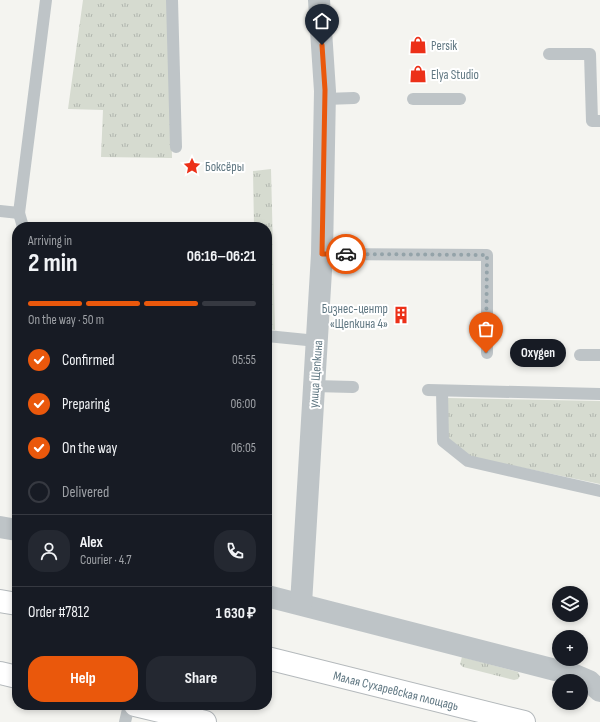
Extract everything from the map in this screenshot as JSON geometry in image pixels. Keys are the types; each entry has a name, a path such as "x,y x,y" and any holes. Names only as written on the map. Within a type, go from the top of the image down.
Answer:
{"main road":[{"path":"0,601 12,603"},
{"name":"Малая Сухаревская площадь","path":"272,659 524,722"},
{"path":"0,673 12,676"},
{"path":"156,710 205,722"}],"street":[{"name":"улица Щепкина","path":"301,604 322,254 325,99 319,0"},
{"path":"0,527 12,529"},
{"path":"272,597 580,676 589,681 600,691"}],"lane":[{"path":"22,222 19,213 46,0"},
{"path":"172,0 176,147"},
{"path":"549,54 590,54 592,121 600,121"},
{"path":"325,99 354,98"},
{"path":"413,99 460,99"},
{"path":"0,211 19,213"},
{"path":"322,254 487,255 486,353"},
{"path":"272,336 317,341"},
{"path":"580,355 600,355"},
{"path":"314,386 353,387"},
{"path":"428,390 600,394"},
{"path":"442,391 443,441 468,461 600,491"},
{"path":"125,722 128,710"}],"green space":[{"path":"83,0 169,0 172,158 101,157 103,110 68,109"},
{"path":"271,169 275,330 272,330 272,222 254,222 253,171"},
{"path":"448,398 600,401 600,484 471,457 448,438"},
{"path":"462,657 518,672 520,676 518,679 514,680 463,667 460,664"}],"way so far":[{"path":"346,254 487,255 486,353"}],"place":[{"name":"Persik","path":"418,45"},
{"name":"Elya Studio","path":"418,74"},
{"name":"Боксёры","path":"192,166"},
{"name":"Бизнес-центр «Щепкина 4»","path":"401,315"},
{"name":"Oxygen","path":"486,353"}],"route":[{"path":"322,45 325,90 322,254 346,254"}]}
